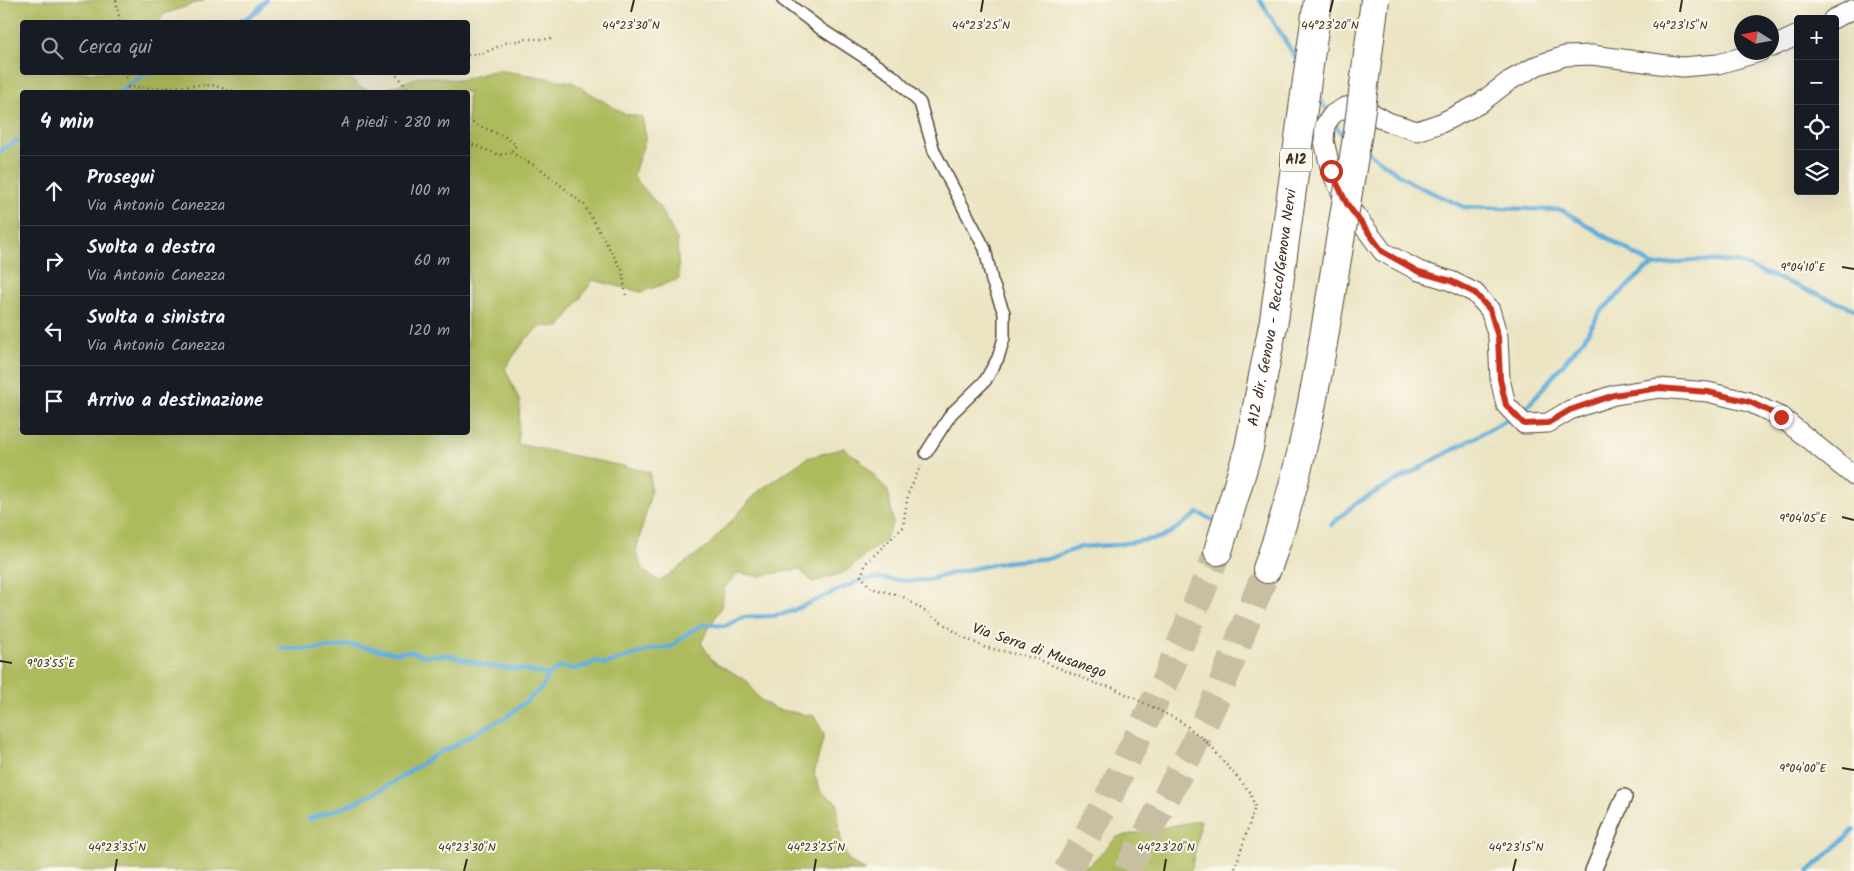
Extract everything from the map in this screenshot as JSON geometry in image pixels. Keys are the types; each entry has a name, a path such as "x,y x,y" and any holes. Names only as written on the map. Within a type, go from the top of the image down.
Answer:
{"highway":[{"name":"A12 dir. Genova - Recco/Genova Nervi","path":"1218,551 1249,448 1274,320 1318,0"},
{"path":"1267,569 1286,512 1310,419 1358,132 1375,0"}],"street":[{"path":"783,0 820,29 893,76 920,103 934,151 985,249 992,281 1004,313 1004,338 998,358 985,381 950,414 926,453"},
{"path":"1839,16 1854,9"},
{"path":"1779,44 1794,38"},
{"path":"1734,59 1718,64 1682,67 1592,55 1566,56 1538,65 1509,81 1479,104 1442,123 1417,131 1388,122 1361,107 1344,107 1333,114 1325,125 1324,141 1331,171 1347,204 1383,252 1419,272 1451,281 1475,293 1490,310 1498,337 1500,379 1506,405 1524,424 1548,423 1570,410 1614,395 1659,388 1708,392 1750,402 1781,417 1854,476"},
{"path":"1592,871 1624,798"}],"path":[{"path":"116,0 120,20"},
{"path":"470,55 484,53 506,43 527,39 555,38"},
{"path":"126,75 128,87 153,88 212,85 229,90"},
{"path":"396,75 408,90"},
{"path":"470,122 505,137 516,145 510,153"},
{"path":"470,144 499,155 510,153 541,169 584,205 622,270 626,296"},
{"name":"Via Serra di Musanego","path":"926,453 908,494 903,527 866,563 861,576 871,588 902,596 963,637 984,647 1037,659 1100,685 1112,687 1180,721 1205,740 1250,792 1255,807 1234,871"}],"green space":[{"path":"0,0 205,0 164,14 160,20 20,20 20,75 348,75 359,87 370,90 20,90 20,435 470,435 470,90 384,90 422,76 460,80 497,70 572,82 624,114 642,117 646,137 633,176 658,205 677,239 679,279 641,292 593,280 560,327 541,326 526,339 505,368 520,402 518,444 650,472 651,493 636,551 643,571 660,581 708,546 759,491 807,458 844,448 861,461 888,491 893,523 884,541 845,572 813,582 799,569 759,576 738,573 725,587 721,607 701,643 713,661 747,681 759,699 775,709 814,716 824,734 814,774 821,792 837,803 841,844 849,861 866,871 0,871"},
{"path":"1201,820 1191,871 1066,871 1089,865 1117,837"}],"waterway":[{"path":"243,20 256,12 266,0"},
{"path":"1260,0 1299,63"},
{"path":"121,90 144,75"},
{"path":"1316,93 1328,112"},
{"path":"1333,121 1340,132 1347,138"},
{"path":"0,151 20,139"},
{"path":"1364,149 1411,183 1464,207 1562,210 1654,266 1695,260 1737,262 1854,309"},
{"path":"1518,413 1527,407 1584,339 1600,312 1646,269 1654,266"},
{"path":"1331,525 1356,503 1512,417"},
{"path":"309,819 347,806 373,794 439,752 452,747 508,716 544,685 548,675 561,667 575,669 596,661 605,664 652,649 671,647 688,633 703,625 725,626 744,617 771,616 787,613 859,581 874,578 913,581 927,580 1005,562 1051,558 1081,547 1114,545 1159,538 1170,533 1198,513 1213,520"},
{"path":"281,648 315,649 352,645 397,653 410,651 424,656 448,655 488,666 526,670 548,675"},
{"path":"1809,871 1854,830"}],"tunnel":[{"path":"1067,871 1108,798 1169,672 1218,551"},
{"path":"1127,871 1191,751 1219,692 1267,569"}],"route":[{"path":"1331,171 1347,204 1383,252 1419,272 1451,281 1475,293 1490,310 1498,337 1500,379 1506,405 1524,424 1548,423 1570,410 1614,395 1659,388 1708,392 1750,402 1781,417"}]}
